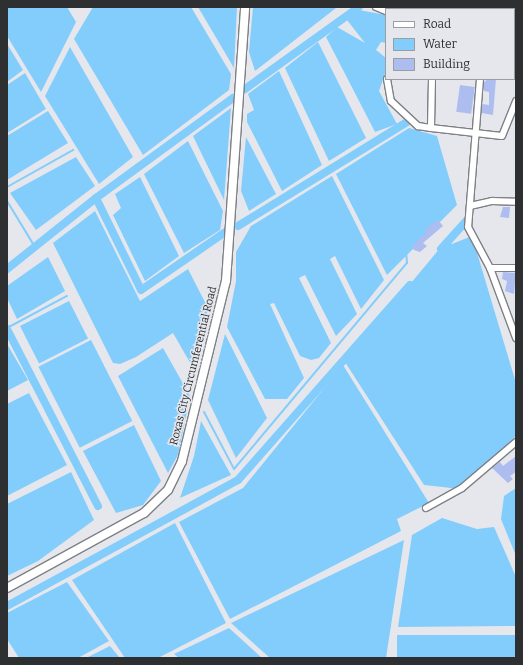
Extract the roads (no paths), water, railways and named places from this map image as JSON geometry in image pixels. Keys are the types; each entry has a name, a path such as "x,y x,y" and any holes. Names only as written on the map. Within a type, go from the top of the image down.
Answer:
{"main road":[{"name":"Roxas City Circumferential Road","path":"7,588 144,513 168,490 182,461 226,281 245,7"}],"street":[{"path":"387,80 391,101 418,126 473,133 505,135 514,115 516,101"},
{"path":"431,128 432,80"},
{"path":"480,80 473,133 468,227 490,268 516,338"},
{"path":"470,206 492,200 516,202"},
{"path":"490,268 516,268"},
{"path":"426,508 462,488 516,442"}],"water":[{"path":"7,7 67,7 76,22 41,92 7,36"},
{"path":"93,7 191,7 231,74 229,90 143,155 74,39"},
{"path":"198,7 237,7 234,68"},
{"path":"253,7 336,8 255,71 249,52"},
{"path":"359,10 385,15 385,43 381,42 376,50 385,57 385,74 379,91 397,124 375,132 326,37 337,27 365,43 347,20"},
{"path":"318,42 366,138 329,161 285,68"},
{"path":"7,44 23,70 7,82"},
{"path":"70,47 133,157 99,184 45,96"},
{"path":"279,71 322,165 282,191 247,122 247,114 254,110 248,94"},
{"path":"25,73 46,109 7,133 7,85"},
{"path":"231,108 224,200 193,136"},
{"path":"48,111 68,143 7,180 7,136"},
{"path":"409,128 437,136 457,205 387,275 336,174"},
{"path":"246,137 276,194 249,211 241,191"},
{"path":"188,141 223,211 220,230 184,253 144,174"},
{"path":"76,157 95,186 36,230 10,193"},
{"path":"332,176 384,280 361,309 335,256 330,259 357,314 336,336 305,275 299,278 331,343 319,358 311,360 300,356 274,303 270,304 304,378 287,399 265,399 227,327 236,281 236,252 251,226"},
{"path":"140,177 179,256 145,281 113,215 121,208 115,194"},
{"path":"95,211 140,301 188,269 210,312 196,373 173,333 136,357 120,364 113,363 53,243"},
{"path":"472,236 516,383 516,436 460,489 424,485 345,362 446,241 452,244"},
{"path":"48,257 65,291 17,319 7,298 7,286"},
{"path":"69,301 88,338 39,363 20,326"},
{"path":"225,334 267,418 236,458 208,400"},
{"path":"91,340 132,421 80,448 38,367"},
{"path":"7,344 28,380 7,391"},
{"path":"163,348 190,396 178,455 168,473 118,376"},
{"path":"343,365 429,503 397,519 401,531 230,619 179,522 243,488"},
{"path":"29,393 67,465 7,496 7,404"},
{"path":"201,421 231,475 180,498 194,456"},
{"path":"134,425 161,481 143,505 116,513 83,451"},
{"path":"71,472 94,520 38,561 7,576 7,504"},
{"path":"516,488 516,556 501,519 504,496"},
{"path":"442,518 477,529 494,527 516,577 516,626 398,627 412,535"},
{"path":"175,523 226,623 158,658 125,658 72,580"},
{"path":"404,540 386,658 270,658 231,623"},
{"path":"67,582 109,641 78,658 19,658 7,639 7,613"},
{"path":"229,628 262,658 179,658 174,654"},
{"path":"397,635 516,635 516,658 397,658"},
{"path":"110,646 120,658 86,658"}],"waterway":[{"path":"245,89 359,7"},
{"path":"7,269 96,198 233,98"},
{"path":"238,226 407,122"},
{"path":"7,187 73,150"},
{"path":"96,198 141,290 224,233"},
{"path":"7,201 35,247"},
{"path":"441,249 467,220"},
{"path":"204,412 234,469 407,263 406,252"},
{"path":"7,606 238,480 410,285"},
{"path":"7,328 67,296"},
{"path":"7,329 98,506"}]}
